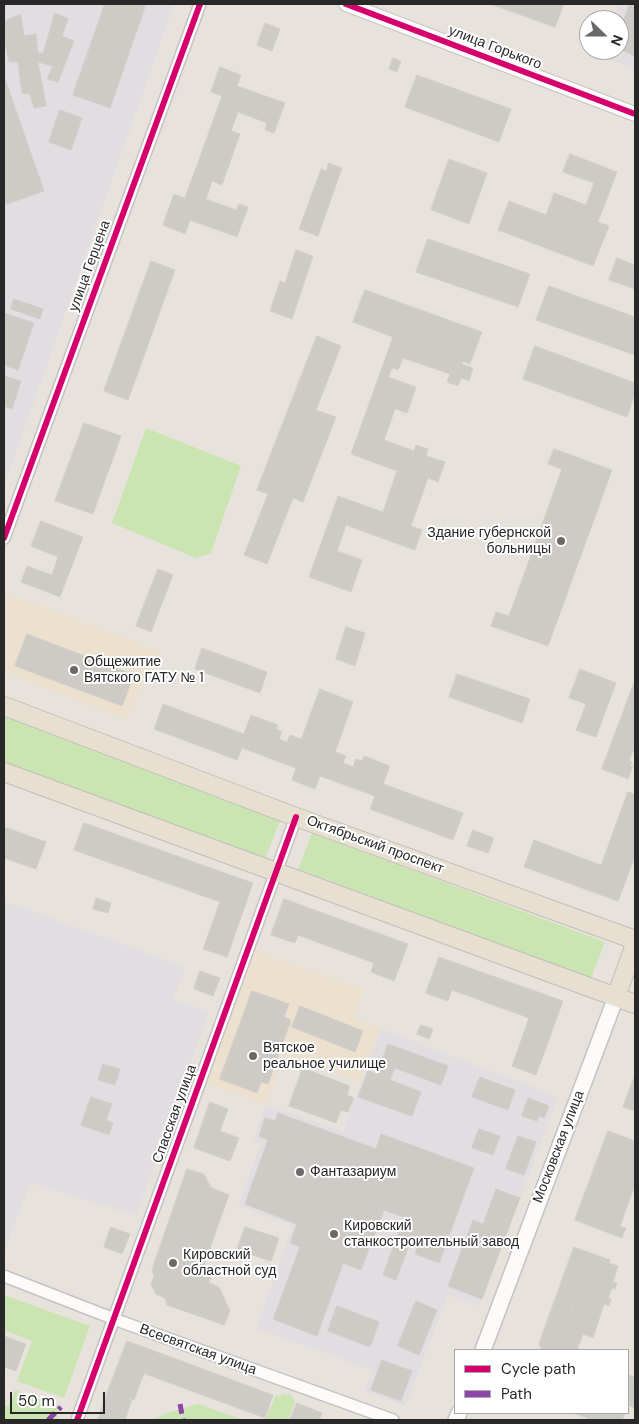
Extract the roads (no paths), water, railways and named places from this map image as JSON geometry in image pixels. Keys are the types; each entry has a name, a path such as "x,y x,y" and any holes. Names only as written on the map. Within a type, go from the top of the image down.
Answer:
{"main road":[{"name":"Октябрьский проспект","path":"4,706 296,817 635,940"},
{"path":"4,772 635,1004"},
{"name":"Московская улица","path":"483,1349 635,944"}],"street":[{"name":"улица Герцена","path":"4,538 200,4"},
{"name":"улица Горького","path":"346,4 635,114"},
{"name":"Спасская улица","path":"77,1420 296,817"},
{"name":"Всесвятская улица","path":"4,1276 114,1319 393,1420"}],"place":[{"name":"Здание губернской больницы","path":"561,541"},
{"name":"Общежитие Вятского ГАТУ № 1","path":"74,670"},
{"name":"Вятское реальное училище","path":"253,1056"},
{"name":"Фантазариум","path":"300,1172"},
{"name":"Кировский станкостроительный завод","path":"334,1234"},
{"name":"Кировский областной суд","path":"173,1263"}]}
